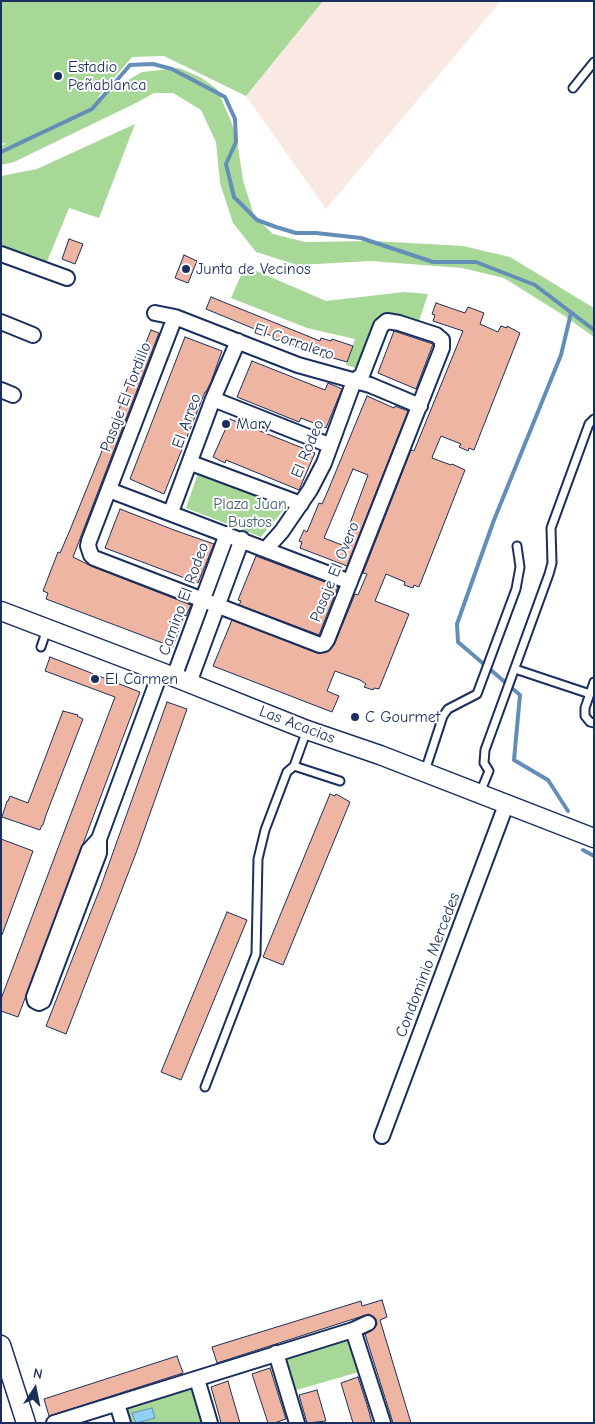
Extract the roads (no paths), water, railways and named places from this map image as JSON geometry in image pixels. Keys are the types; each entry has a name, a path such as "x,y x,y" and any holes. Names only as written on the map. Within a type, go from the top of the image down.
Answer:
{"street":[{"path":"1,254 67,278"},
{"name":"El Corralero","path":"155,313 175,317 298,365 370,385 420,406"},
{"name":"Pasaje El Tordillo","path":"175,317 88,546 94,558 202,599"},
{"path":"1,322 33,335"},
{"name":"El Rodeo","path":"266,549 301,504 321,467 354,381 362,375 381,326 384,323 399,323 436,335 442,340 442,348 420,406"},
{"name":"El Arreo","path":"171,512 191,463 213,399 238,341"},
{"path":"213,399 329,446"},
{"name":"Pasaje El Overo","path":"217,605 315,644 324,644 328,640 420,406"},
{"path":"191,463 301,504"},
{"path":"109,490 242,539 350,582"},
{"name":"Camino El Rodeo","path":"175,677 227,534"},
{"name":"Camino El Rodeo","path":"175,677 217,605 242,539"},
{"path":"202,599 217,605"},
{"name":"Las Acacias","path":"1,611 175,677 307,730 424,772 506,806 594,838"},
{"path":"98,839 99,853 44,1001 39,1002 34,997 89,850 98,839 175,677"},
{"name":"Condominio Mercedes","path":"382,1136 506,806"},
{"path":"54,1423 353,1330 368,1322"},
{"path":"353,1330 383,1423"},
{"path":"1,1346 7,1384 26,1423"},
{"path":"276,1353 297,1423"},
{"path":"197,1379 210,1423"},
{"path":"117,1404 123,1423"}],"lane":[{"path":"573,88 594,62"},
{"path":"479,794 489,771 484,763 486,750 550,574 552,563 550,528 589,424 594,420"},
{"path":"424,772 443,716 448,710 477,694 516,589 520,567 517,546"},
{"path":"41,646 47,629"},
{"path":"515,669 590,694"},
{"path":"594,682 585,708 585,716 590,722 594,723"},
{"path":"205,1087 256,954 258,859 266,830 287,772 294,766 307,730"},
{"path":"294,766 340,781"}],"water":[{"path":"152,1408 155,1418 136,1423 132,1413"}],"waterway":[{"path":"1,152 92,109 130,65 153,64 172,69 225,97 235,119 236,142 226,164 234,197 257,220 296,233 316,233 361,238 433,262 476,262 535,285 594,330"},
{"path":"568,811 548,780 514,760 520,695 458,642 457,624 494,520 561,355 571,313"},
{"path":"583,850 594,856"}],"place":[{"name":"Estadio Peñablanca","path":"58,76"},
{"name":"Junta de Vecinos","path":"186,269"},
{"name":"Mary","path":"226,424"},
{"name":"El Carmen","path":"95,679"},
{"name":"C Gourmet","path":"355,717"}],"park label":[{"name":"Plaza Juan Bustos","path":"250,513"}]}
